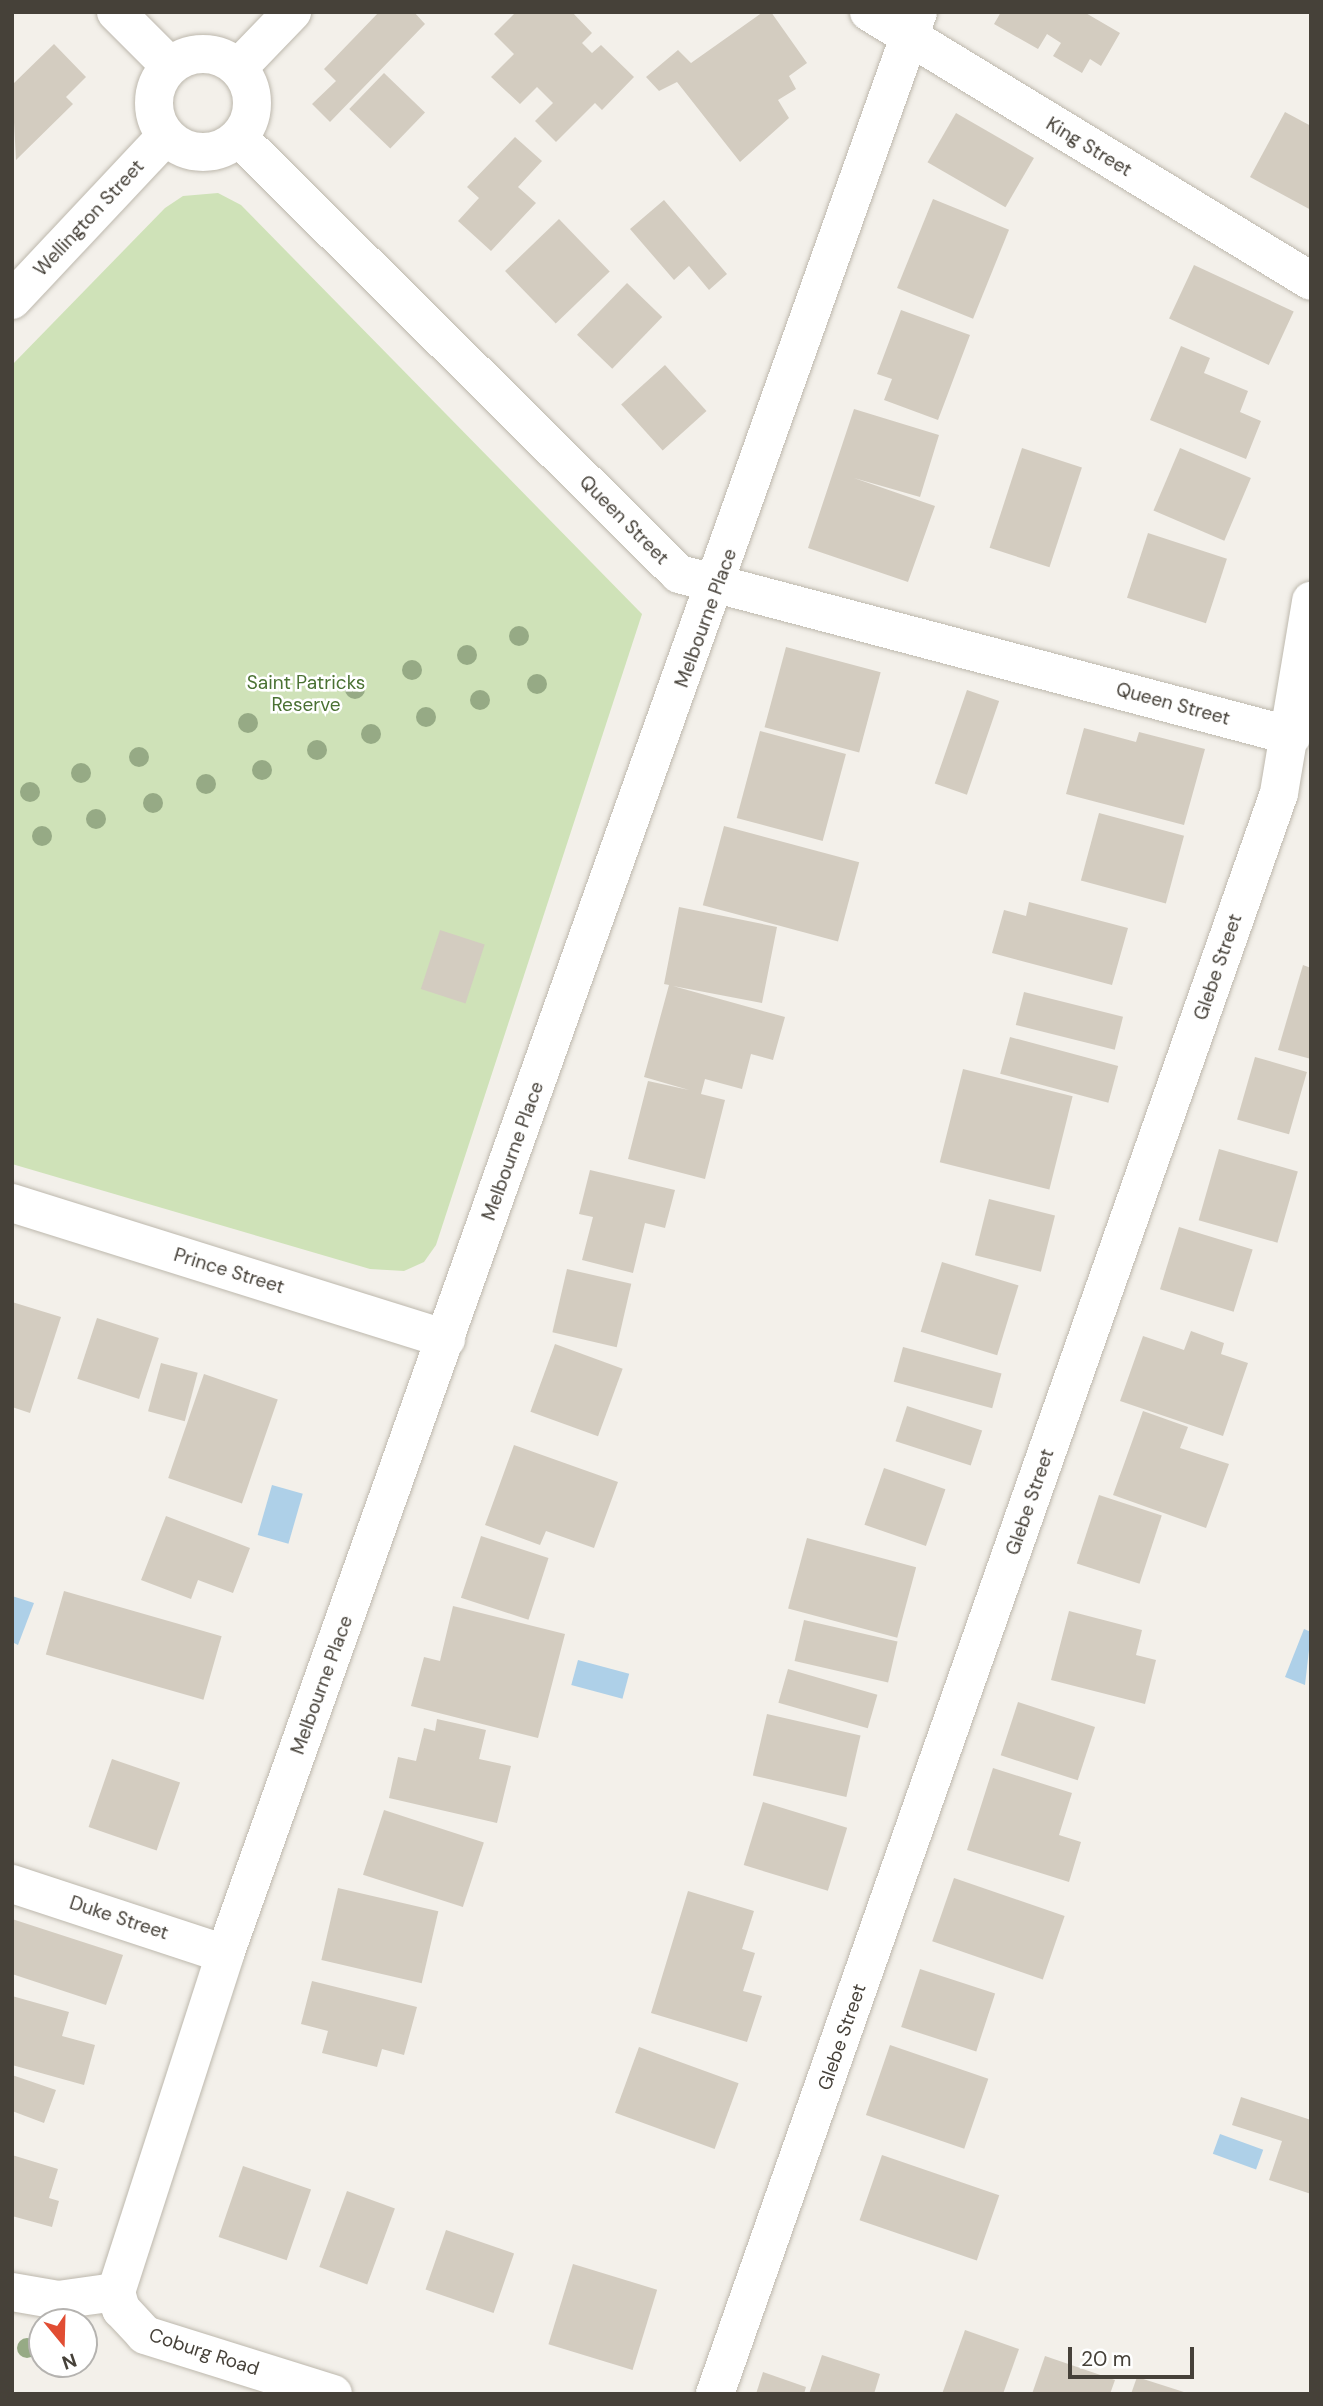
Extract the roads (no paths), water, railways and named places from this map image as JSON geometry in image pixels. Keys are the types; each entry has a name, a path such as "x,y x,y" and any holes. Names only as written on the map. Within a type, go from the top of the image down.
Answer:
{"street":[{"path":"116,12 170,66"},
{"path":"238,68 292,12"},
{"name":"King Street","path":"869,12 914,25 1311,281"},
{"name":"Melbourne Place","path":"116,2292 225,1954 719,583 914,25"},
{"path":"212,54 238,68 252,95 239,138 210,153 194,152 165,136 153,108 170,66 212,54"},
{"name":"Wellington Street","path":"12,300 165,136"},
{"name":"Queen Street","path":"239,138 679,574 1292,736"},
{"name":"Glebe Street","path":"715,2394 1270,819 1292,736 1311,601"},
{"name":"Prince Street","path":"12,1203 446,1339"},
{"name":"Duke Street","path":"12,1884 225,1954"},
{"path":"12,2292 58,2300 116,2292"},
{"name":"Coburg Road","path":"116,2292 121,2309 145,2335 333,2394"}],"water":[{"path":"272,1485 303,1494 288,1544 258,1535"},
{"path":"12,1596 34,1603 18,1645 12,1642"},
{"path":"1304,1629 1311,1632 1305,1685 1285,1677"},
{"path":"578,1660 629,1674 622,1699 571,1685"},
{"path":"1220,2134 1263,2150 1256,2169 1213,2154"}],"park label":[{"name":"Saint Patricks Reserve","path":"306,694"}]}
